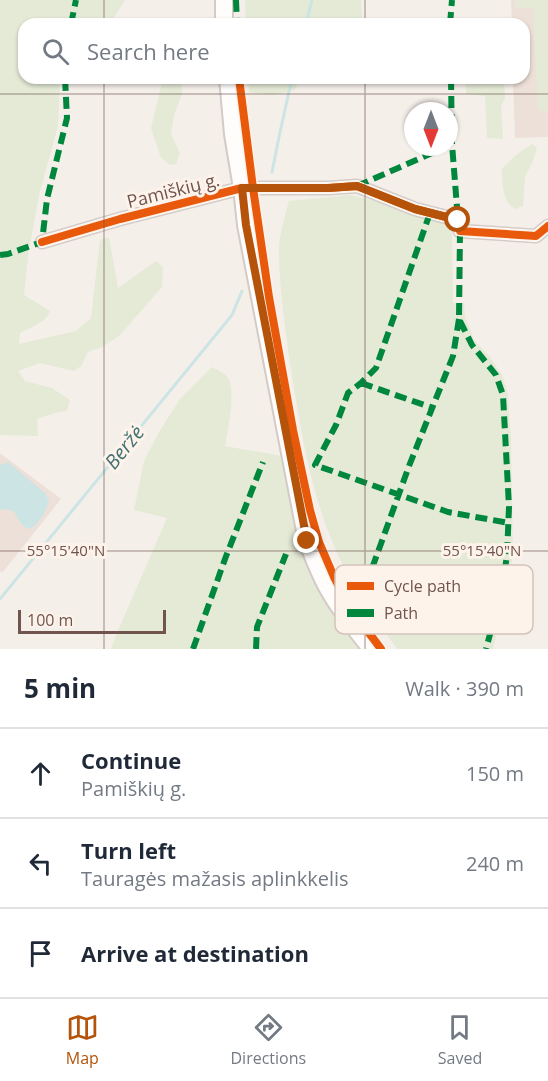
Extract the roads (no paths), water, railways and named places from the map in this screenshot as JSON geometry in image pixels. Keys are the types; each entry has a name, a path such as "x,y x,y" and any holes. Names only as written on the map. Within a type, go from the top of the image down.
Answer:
{"main road":[{"path":"224,0 224,18"},
{"path":"229,84 246,225 307,541 319,571 335,601"},
{"path":"360,634 371,649"}],"street":[{"name":"Pamiškių g.","path":"42,242 120,219 242,188 357,186 415,209 458,220 460,231 536,236 548,226"}],"water":[{"path":"8,462 45,493 49,501 42,517 30,529 22,525 14,512 0,509 0,465"}],"waterway":[{"name":"Beržė","path":"308,18 312,0"},
{"name":"Beržė","path":"272,172 291,84"},
{"name":"Beržė","path":"0,599 232,315 242,291"}]}
